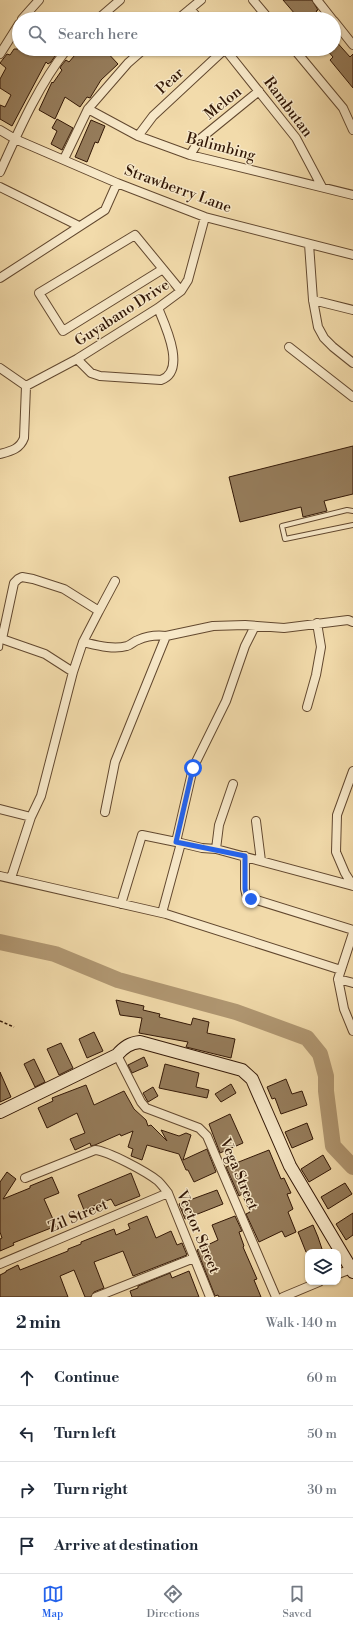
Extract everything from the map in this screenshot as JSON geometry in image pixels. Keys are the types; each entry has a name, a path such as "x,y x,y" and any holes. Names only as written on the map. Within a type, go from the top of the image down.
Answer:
{"street":[{"path":"28,12 39,0"},
{"path":"106,12 120,0"},
{"path":"186,12 201,0"},
{"path":"253,0 263,12"},
{"path":"317,0 327,12"},
{"path":"190,8 193,12"},
{"path":"341,30 353,45"},
{"path":"0,54 12,35"},
{"path":"0,172 15,139 51,70 62,56"},
{"path":"64,159 88,109 128,63 136,56"},
{"name":"Pear","path":"138,136 153,116 217,56"},
{"name":"Rambutan","path":"231,56 296,138 322,187"},
{"path":"300,56 343,108 353,130"},
{"name":"Melon","path":"190,155 200,139 259,91"},
{"name":"Balimbing","path":"88,109 138,136 190,155 353,195"},
{"name":"Strawberry Lane","path":"0,130 15,139 117,183 205,217 353,255"},
{"path":"0,278 105,210 117,183"},
{"path":"0,187 79,226"},
{"name":"Guyabano Drive","path":"26,386 77,359 158,308 181,291 191,273 205,217"},
{"path":"163,269 63,330 39,293 134,235 163,269 181,291"},
{"path":"309,244 313,300 318,327 324,338 353,363"},
{"path":"313,300 353,310"},
{"path":"77,359 91,373 100,376 161,380 166,378 172,373 174,355 158,308"},
{"path":"289,347 353,397"},
{"path":"0,368 26,386 24,438 22,444 16,449 0,454"},
{"path":"73,672 45,654 1,639 14,583 20,577 33,579 64,589 99,611"},
{"path":"11,878 31,817 41,796 73,672 83,642 115,581"},
{"path":"83,642 118,647 128,646 137,640 148,636 166,636 212,626 245,625 284,628 348,620 353,622"},
{"path":"307,707 316,675 321,647 317,623"},
{"path":"162,914 193,768 226,701 245,646 255,626"},
{"path":"105,812 115,762 166,636"},
{"path":"353,771 337,815 336,852 345,873 353,886"},
{"path":"216,849 218,825 233,784"},
{"path":"0,809 31,817"},
{"path":"256,821 261,861"},
{"path":"121,904 142,835 245,856 353,886"},
{"path":"245,856 245,889 247,897 353,930"},
{"path":"0,876 162,914 341,970"},
{"path":"353,933 338,979 344,1009 353,1031"},
{"path":"338,979 353,983"},
{"path":"0,1112 117,1055 123,1048 133,1043 140,1042 245,1072 252,1080 290,1166 352,1270 341,1273"},
{"name":"Vega Street","path":"117,1055 141,1102 146,1108 199,1128 207,1136 276,1297"},
{"name":"Vector Street","path":"25,1178 88,1152 100,1150 150,1176 162,1185 168,1193 210,1297"},
{"name":"Zil Street","path":"0,1264 168,1193"},
{"path":"96,1297 194,1258"},
{"path":"282,1297 312,1285"}],"lane":[{"path":"353,511 347,510 282,526 285,539 353,525"},
{"path":"0,648 1,639"}],"path":[{"path":"0,1021 14,1028"}],"building":[{"path":"283,0 312,0 318,10 316,11 317,12 293,12"},
{"path":"341,47 350,57 353,54 353,88 330,60 333,57 332,56 341,56"},
{"path":"12,52 12,56 55,56 48,64 46,62 12,126 0,119 0,105 5,107 11,95 0,88 0,79 6,68 0,63 7,54 10,55"},
{"path":"74,56 111,56 118,64 101,80 90,98 87,97 80,107 65,97 55,119 39,110 52,82 53,83 62,70 60,68 61,66 66,60 69,62"},
{"path":"57,119 73,128 62,150 51,144 57,131 52,128"},
{"path":"91,120 105,126 98,143 95,142 87,162 75,157"},
{"path":"353,446 353,494 324,501 327,511 303,517 301,507 240,522 229,477"},
{"path":"116,1000 144,1006 143,1010 160,1014 159,1017 191,1025 193,1018 209,1022 207,1033 235,1039 231,1058 186,1047 188,1042 139,1033 142,1018 120,1015"},
{"path":"94,1032 103,1051 87,1058 79,1039"},
{"path":"61,1043 73,1068 59,1075 47,1049"},
{"path":"144,1057 148,1066 132,1073 128,1065"},
{"path":"34,1059 45,1082 35,1087 24,1064"},
{"path":"165,1064 199,1073 196,1087 209,1090 207,1098 159,1088"},
{"path":"0,1072 11,1097 0,1102"},
{"path":"286,1079 292,1094 302,1091 307,1105 281,1114 275,1098 272,1099 267,1087"},
{"path":"231,1084 236,1093 221,1102 215,1094"},
{"path":"86,1085 94,1105 124,1091 134,1109 146,1120 148,1126 151,1125 167,1141 161,1130 179,1136 186,1133 191,1135 183,1160 207,1149 216,1172 194,1182 188,1170 186,1170 179,1154 147,1145 142,1160 131,1156 133,1149 128,1147 133,1131 121,1136 120,1134 95,1145 91,1146 90,1143 75,1150 70,1139 85,1133 77,1113 47,1128 38,1108 53,1101 52,1098"},
{"path":"153,1087 158,1096 148,1102 143,1093"},
{"path":"230,1114 243,1143 220,1153 209,1124"},
{"path":"307,1123 313,1139 292,1148 285,1132"},
{"path":"269,1150 281,1179 284,1178 291,1193 287,1194 293,1209 288,1212 296,1232 285,1237 282,1231 259,1242 246,1214 250,1212 242,1194 239,1196 226,1167"},
{"path":"323,1155 331,1169 309,1182 301,1169"},
{"path":"7,1172 16,1179 3,1199 52,1177 59,1193 44,1199 56,1226 13,1243 14,1245 0,1251 0,1239 2,1238 0,1232 0,1182"},
{"path":"131,1173 140,1196 115,1206 111,1199 84,1210 78,1195"},
{"path":"345,1183 352,1194 328,1209 321,1197"},
{"path":"217,1190 223,1204 185,1219 179,1204"},
{"path":"353,1213 353,1235 346,1240 336,1224"},
{"path":"147,1216 156,1238 171,1231 177,1245 182,1243 187,1255 133,1276 123,1251 94,1262 104,1288 94,1292 91,1297 85,1297 74,1270 60,1276 68,1297 0,1297 0,1275 6,1271 18,1265 20,1270 68,1251 68,1249 81,1244 81,1242 114,1229 116,1235 130,1229 128,1224"},
{"path":"235,1216 242,1231 239,1232 244,1246 243,1247 257,1279 254,1280 261,1297 215,1296 197,1250 218,1240 212,1225"},
{"path":"313,1225 322,1249 305,1250 298,1232"},
{"path":"189,1271 199,1297 132,1297 130,1291 138,1288 138,1286 170,1273 172,1278"}],"waterway":[{"path":"0,942 55,954 118,980 236,1012 307,1038 320,1054 326,1076 326,1091 333,1146 353,1167"}],"route":[{"path":"193,768 176,842 245,856 245,893 247,897 251,899"}]}
